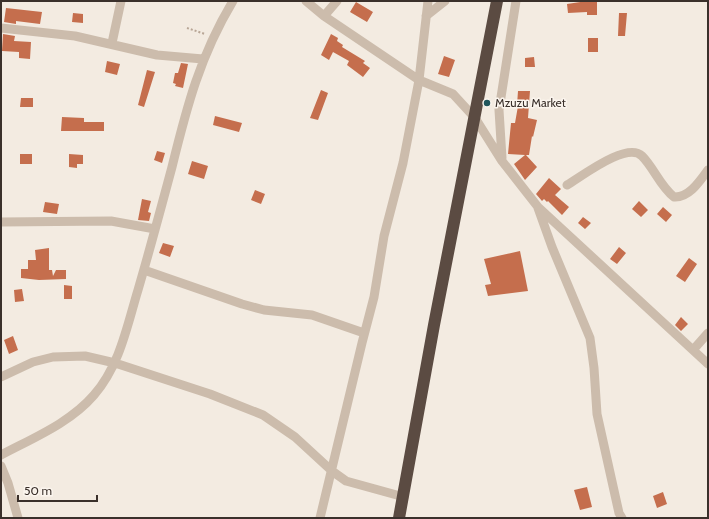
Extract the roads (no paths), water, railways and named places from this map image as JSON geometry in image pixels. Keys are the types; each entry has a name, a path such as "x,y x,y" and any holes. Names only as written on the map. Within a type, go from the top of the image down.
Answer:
{"highway":[{"path":"400,518 434,325 497,1"}],"street":[{"path":"112,43 121,1"},
{"path":"1,455 67,420 82,408 98,390 115,363 144,270 192,89 203,59 234,1"},
{"path":"306,1 324,16 419,80 453,94 475,118 502,161 538,206 708,364"},
{"path":"324,16 337,1"},
{"path":"320,518 374,297 384,236 403,163 419,80 428,1"},
{"path":"426,16 444,1"},
{"path":"502,161 499,110 516,1"},
{"path":"1,28 75,36 112,43 157,55 203,59"},
{"path":"567,185 604,162 631,152 641,155 659,181 674,197 680,197 687,194 708,170"},
{"path":"538,206 552,247 590,338 594,368 597,414 622,518"},
{"path":"1,222 111,221 155,229"},
{"path":"144,270 242,304 264,310 312,315 364,333"},
{"path":"693,350 708,333"},
{"path":"1,377 33,362 53,357 85,356 115,363 210,394 264,415 295,437 332,472 346,481 404,497"},
{"path":"1,466 8,483 18,518"}],"place":[{"name":"Mzuzu Market","path":"487,103"}]}
